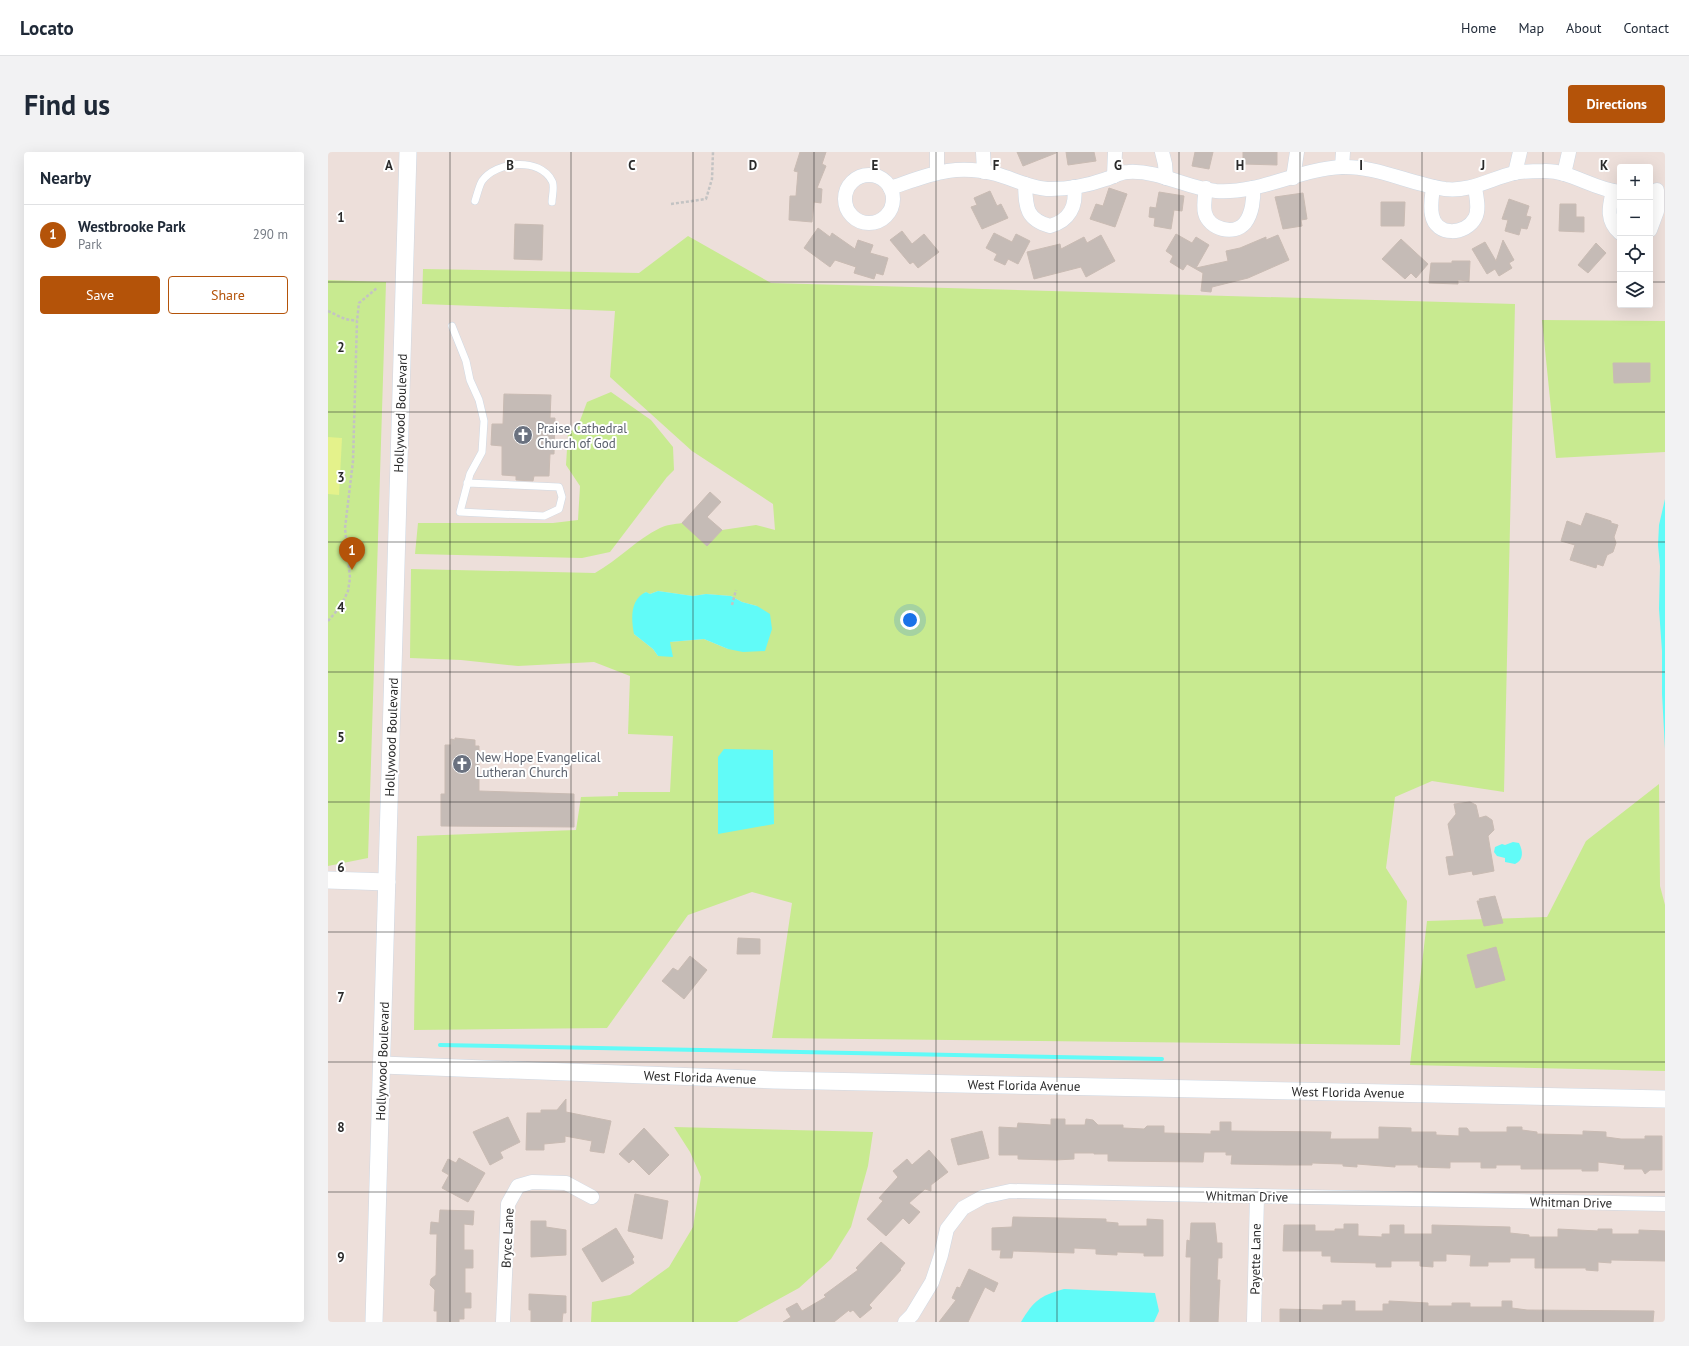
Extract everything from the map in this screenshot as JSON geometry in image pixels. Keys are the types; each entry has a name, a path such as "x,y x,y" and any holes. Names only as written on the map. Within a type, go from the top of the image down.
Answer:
{"street":[{"name":"Hollywood Boulevard","path":"374,1322 408,152"},
{"path":"937,152 937,172"},
{"path":"983,152 984,172"},
{"path":"1114,176 1115,152"},
{"path":"1162,152 1166,164 1166,178"},
{"path":"1293,178 1296,152"},
{"path":"1342,167 1343,152"},
{"path":"1515,173 1520,152"},
{"path":"1564,174 1569,152"},
{"path":"890,188 937,172 963,169 984,172 1025,184 1049,189 1074,187 1126,172 1149,173 1216,191 1253,188 1316,171 1342,167 1382,172 1433,187 1462,190 1515,173 1547,171 1564,174 1616,192 1609,208 1610,220 1617,229"},
{"path":"1025,184 1026,206 1029,213 1033,218 1050,226 1058,224 1072,212 1075,193 1074,187"},
{"path":"1433,187 1432,216 1434,222 1440,228 1457,232 1465,229 1475,217 1477,210 1475,187"},
{"path":"1206,188 1205,212 1208,221 1221,229 1230,230 1240,227 1245,223 1252,205 1253,188"},
{"path":"1653,221 1657,210 1657,190"},
{"path":"328,880 387,882"},
{"name":"West Florida Avenue","path":"382,1064 774,1080 1665,1099"},
{"name":"Bryce Lane","path":"503,1322 508,1204 518,1186 532,1182 566,1183 592,1197"},
{"name":"Whitman Drive","path":"905,1322 912,1315 932,1282 941,1255 946,1229 963,1208 983,1197 1010,1191 1665,1204"},
{"name":"Payette Lane","path":"1254,1322 1257,1196"}],"lane":[{"path":"475,201 482,181 498,167 516,165 535,166 547,173 553,182 552,202"},
{"path":"452,326 466,362 470,380 479,400 484,421 482,452 470,474 467,483 460,512 544,516 559,509 562,497 559,487 467,483"}],"path":[{"path":"671,204 706,199 712,179 713,152"},
{"path":"328,621 341,606 348,591 350,578 345,528 353,461 357,321 359,303 377,288"},
{"path":"328,311 345,319 357,321"},
{"path":"732,605 736,590"}],"green space":[{"path":"688,236 771,283 1515,304 1504,792 1432,781 1395,797 1386,868 1407,901 1400,1045 772,1038 792,903 752,892 688,915 607,1028 414,1030 417,836 576,830 581,797 618,796 618,792 670,792 673,736 628,734 630,676 594,662 518,666 461,660 410,658 411,569 595,573 643,538 668,525 682,523 707,545 722,530 756,525 775,530 773,504 692,451 610,377 615,311 422,304 423,269 639,273","holes":["658,591 693,596 706,594 731,596 742,602 757,606 728,649 704,639 670,642 658,656 653,649 634,634 645,592 650,594"]},
{"path":"328,280 386,282 368,858 328,866"},
{"path":"1542,320 1665,321 1665,452 1556,458"},
{"path":"611,392 651,420 673,447 674,470 667,477 610,552 582,558 415,554 418,523 553,523 578,520 580,486 566,465 568,433 578,426 587,402"},
{"path":"328,437 342,438 339,495 328,494"},
{"path":"1659,784 1660,886 1665,905 1665,1071 1410,1065 1427,921 1547,917 1586,841"},
{"path":"674,1127 873,1132 868,1166 851,1227 831,1259 799,1288 737,1322 591,1322 592,1302 630,1295 669,1267 693,1227 701,1177 690,1152"}],"water":[{"path":"1665,499 1665,749 1659,609 1660,566 1658,545 1659,525"},
{"path":"658,591 693,596 706,594 731,596 742,602 757,606 770,614 772,629 765,651 743,652 728,649 704,639 670,642 673,657 658,656 653,649 634,634 632,616 634,604 641,595 646,592 650,594"},
{"path":"724,749 773,750 774,824 718,834 718,757"},
{"path":"1513,842 1519,843 1522,852 1520,860 1515,864 1505,862 1505,858 1497,856 1494,852 1495,847"},
{"path":"1064,1289 1155,1293 1159,1311 1154,1322 1021,1322 1038,1300 1049,1294"}],"building":[{"path":"800,152 826,152 822,164 826,166 817,188 822,189 821,203 814,202 812,222 789,220 790,196 796,196 798,172 794,171"},
{"path":"1017,152 1056,152 1056,153 1023,166"},
{"path":"1066,152 1094,152 1096,161 1068,165"},
{"path":"1195,152 1213,152 1209,169 1192,166"},
{"path":"1243,152 1277,152 1277,165 1243,164"},
{"path":"1109,188 1127,194 1115,227 1090,219 1096,204 1103,206"},
{"path":"990,191 997,206 1001,204 1008,218 982,229 971,207 977,205 974,198"},
{"path":"1159,192 1184,196 1182,211 1174,210 1171,229 1154,226 1155,218 1149,217 1150,207 1156,208"},
{"path":"1303,193 1307,219 1301,220 1302,226 1283,229 1275,197"},
{"path":"1509,199 1529,206 1526,216 1531,217 1527,229 1521,228 1519,235 1505,231 1508,220 1502,219"},
{"path":"1381,202 1405,202 1404,226 1381,226"},
{"path":"1560,204 1576,204 1576,217 1584,217 1584,232 1559,231"},
{"path":"515,224 543,225 542,260 514,259"},
{"path":"818,228 830,237 832,233 855,249 858,240 873,245 870,253 888,258 883,275 876,273 874,279 854,273 856,267 835,260 830,267 804,248"},
{"path":"902,231 912,244 924,234 939,252 918,268 913,262 910,264 890,240"},
{"path":"994,233 1012,242 1016,234 1030,241 1018,264 1008,259 1005,265 994,260 997,254 986,248"},
{"path":"1176,234 1192,243 1196,237 1209,245 1196,268 1228,261 1226,251 1240,248 1266,237 1266,240 1278,235 1289,260 1248,278 1212,287 1211,292 1201,291 1203,273 1187,264 1183,270 1170,262 1173,256 1166,251"},
{"path":"1101,235 1115,261 1086,277 1081,267 1034,279 1027,252 1060,244 1061,249 1084,237 1087,243"},
{"path":"1401,239 1428,264 1416,278 1411,273 1405,279 1382,259"},
{"path":"1503,240 1514,260 1509,263 1512,268 1499,276 1495,269 1487,274 1472,249 1485,242 1496,261"},
{"path":"1596,243 1606,253 1588,273 1578,265"},
{"path":"1452,261 1470,261 1469,281 1458,280 1458,284 1429,283 1431,263 1452,263"},
{"path":"1613,363 1650,363 1650,382 1614,383"},
{"name":"Praise Cathedral Church of God","path":"504,394 551,395 550,418 555,418 554,454 550,454 549,476 534,476 533,481 516,480 516,476 502,475 502,446 491,445 492,424 503,424"},
{"path":"710,492 721,502 707,517 722,530 707,546 682,523"},
{"path":"1586,513 1611,521 1611,523 1618,525 1614,537 1616,543 1613,552 1607,555 1603,566 1597,564 1596,568 1570,560 1575,545 1561,541 1567,521 1581,526"},
{"name":"New Hope Evangelical Lutheran Church","path":"455,738 475,740 475,746 479,746 479,791 574,794 574,827 441,826 441,794 445,794 445,745 451,745 451,739 455,740"},
{"path":"1470,802 1476,805 1479,818 1486,816 1492,820 1494,830 1488,836 1494,871 1473,875 1472,871 1449,875 1446,857 1454,856 1448,824 1456,814 1454,804"},
{"path":"1495,896 1503,923 1484,926 1477,901 1480,901 1479,899"},
{"path":"738,938 760,939 760,954 737,954"},
{"path":"1496,947 1505,980 1476,988 1467,955"},
{"path":"690,956 707,970 684,999 662,981 673,968 678,971"},
{"path":"566,1099 566,1112 611,1121 604,1153 590,1151 592,1141 565,1136 565,1142 544,1144 544,1150 526,1150 527,1113 541,1113 541,1110 557,1110"},
{"path":"508,1117 520,1142 500,1152 503,1158 490,1165 473,1132"},
{"path":"1051,1119 1065,1119 1065,1125 1085,1125 1086,1119 1093,1120 1098,1125 1123,1125 1123,1128 1144,1129 1147,1126 1164,1126 1164,1133 1211,1134 1211,1131 1220,1131 1220,1122 1231,1122 1231,1131 1331,1132 1330,1139 1379,1139 1379,1127 1411,1128 1411,1132 1436,1132 1436,1135 1459,1136 1459,1128 1467,1128 1470,1132 1507,1132 1507,1127 1522,1127 1522,1130 1537,1132 1537,1134 1583,1135 1583,1131 1606,1132 1606,1137 1621,1139 1645,1139 1645,1136 1662,1136 1662,1170 1650,1170 1645,1174 1642,1169 1624,1169 1625,1165 1598,1162 1598,1171 1582,1171 1582,1169 1521,1169 1521,1165 1496,1165 1496,1168 1481,1168 1481,1162 1450,1162 1450,1168 1418,1167 1418,1165 1395,1165 1395,1167 1357,1164 1357,1167 1343,1166 1343,1164 1312,1163 1312,1165 1231,1164 1232,1155 1226,1155 1226,1152 1204,1152 1203,1162 1108,1161 1108,1154 1094,1153 1074,1153 1074,1159 1056,1160 1018,1159 1018,1155 999,1155 999,1127 1017,1128 1018,1123 1051,1125"},
{"path":"644,1128 669,1155 649,1175 633,1159 629,1163 619,1154"},
{"path":"982,1131 989,1158 958,1165 951,1139"},
{"path":"929,1150 948,1172 931,1185 931,1191 925,1189 909,1203 920,1212 909,1224 903,1218 886,1236 867,1219 883,1201 879,1198 898,1177 893,1171 907,1159 912,1165"},
{"path":"459,1158 485,1173 468,1202 442,1188 449,1175 442,1171 448,1159 456,1163"},
{"path":"635,1194 668,1201 662,1239 628,1231"},
{"path":"440,1210 474,1211 473,1225 464,1224 464,1250 473,1250 473,1268 465,1268 465,1293 471,1293 471,1308 464,1308 464,1319 459,1319 459,1322 437,1322 437,1311 434,1311 435,1290 430,1285 431,1279 436,1275 437,1234 430,1234 431,1222 439,1223"},
{"path":"1013,1217 1106,1219 1106,1222 1118,1223 1118,1226 1147,1226 1147,1219 1163,1220 1163,1256 1144,1256 1144,1253 1117,1252 1117,1255 1096,1254 1096,1249 1074,1248 1074,1253 1013,1251 1012,1258 1000,1258 1001,1250 992,1250 992,1228 1012,1227"},
{"path":"531,1221 546,1221 546,1227 566,1230 566,1255 531,1257"},
{"path":"1191,1223 1215,1223 1217,1243 1222,1243 1222,1258 1218,1258 1217,1280 1220,1280 1218,1322 1190,1322 1191,1257 1186,1257 1187,1240 1190,1241"},
{"path":"1344,1224 1358,1224 1358,1236 1382,1237 1382,1234 1390,1234 1390,1225 1404,1225 1404,1234 1432,1234 1432,1225 1510,1227 1510,1233 1529,1235 1529,1237 1558,1237 1558,1229 1598,1231 1598,1229 1612,1229 1612,1234 1639,1234 1639,1230 1665,1231 1665,1261 1611,1260 1611,1263 1598,1262 1598,1271 1586,1270 1586,1268 1535,1268 1535,1258 1510,1258 1510,1262 1488,1262 1488,1266 1470,1266 1471,1255 1446,1254 1446,1261 1433,1261 1433,1267 1420,1266 1420,1261 1391,1261 1391,1267 1376,1267 1376,1263 1331,1262 1331,1256 1322,1256 1322,1251 1283,1251 1284,1225 1315,1225 1315,1231 1335,1231 1335,1229 1344,1229"},
{"path":"616,1228 634,1257 632,1259 634,1263 602,1282 582,1249"},
{"path":"881,1242 905,1263 900,1269 901,1270 869,1305 872,1308 860,1318 853,1310 850,1312 849,1310 834,1322 783,1322 791,1317 786,1309 797,1303 802,1311 826,1297 824,1295 858,1270 856,1268"},
{"path":"969,1269 998,1283 994,1292 985,1287 968,1322 939,1322 956,1300 952,1298 957,1287 960,1288"},
{"path":"529,1294 566,1296 566,1313 563,1313 562,1322 531,1322"},
{"path":"1342,1301 1355,1301 1355,1311 1383,1311 1383,1304 1389,1304 1389,1301 1428,1303 1428,1306 1452,1306 1452,1303 1470,1303 1470,1307 1502,1307 1502,1301 1512,1301 1512,1308 1527,1310 1654,1311 1653,1322 1280,1322 1280,1309 1323,1310 1323,1305 1342,1305"}],"waterway":[{"path":"440,1045 1162,1059"}],"place":[{"name":"Praise Cathedral Church of God","path":"523,435"},
{"name":"Westbrooke Park","path":"352,570"},
{"name":"New Hope Evangelical Lutheran Church","path":"462,764"}]}
